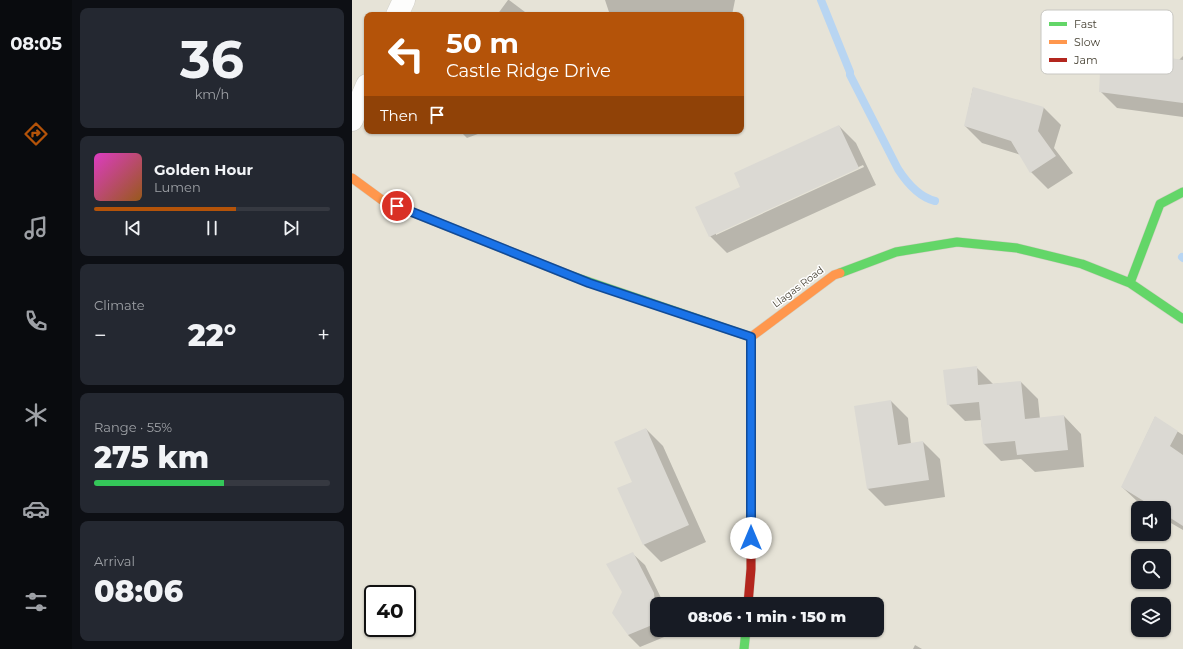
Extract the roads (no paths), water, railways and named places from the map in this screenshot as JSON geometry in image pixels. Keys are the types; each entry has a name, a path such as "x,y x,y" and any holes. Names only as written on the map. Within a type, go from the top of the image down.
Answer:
{"street":[{"path":"398,12 404,0"},
{"path":"352,120 364,92"},
{"path":"352,178 382,200 589,283 751,337 751,569 749,597"},
{"path":"1130,282 1160,204 1183,192"},
{"name":"Llagas Road","path":"751,337 834,274 896,252 957,242 1017,248 1082,264 1130,282 1183,319"},
{"path":"744,649 745,637"}],"waterway":[{"path":"821,0 850,75 898,169 914,189 929,199 935,201"}]}
